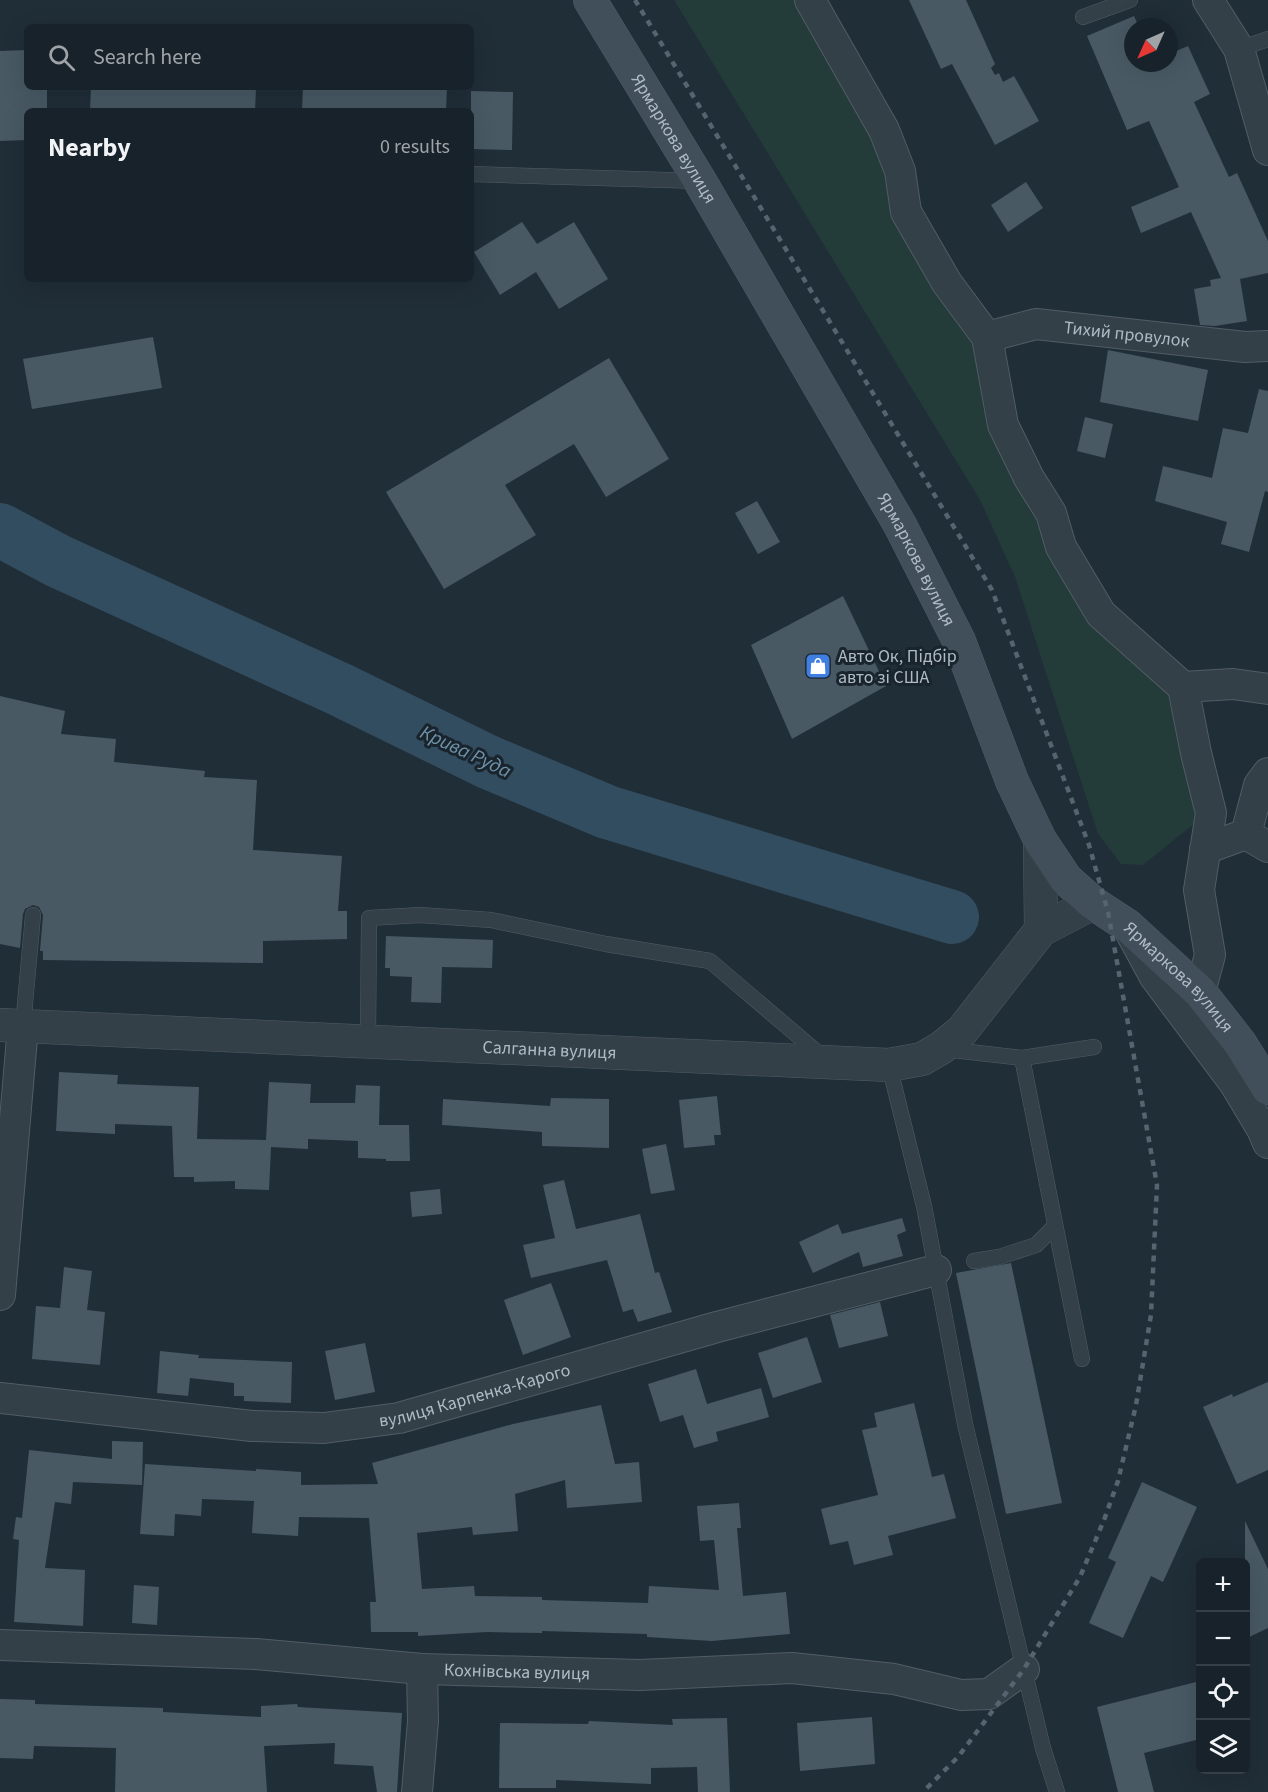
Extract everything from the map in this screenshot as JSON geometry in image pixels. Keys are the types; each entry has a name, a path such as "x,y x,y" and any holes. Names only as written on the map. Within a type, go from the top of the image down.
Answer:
{"main road":[{"name":"Ярмаркова вулиця","path":"589,6 700,181 900,525 959,641 1012,782 1040,840 1066,879 1093,903 1128,926 1200,992 1240,1043 1268,1088"}],"street":[{"path":"810,0 884,130 900,171 906,212 947,283 987,337 1003,425 1029,477 1051,513 1060,547 1101,614 1183,687 1211,813 1199,890 1210,955 1200,992"},
{"path":"1208,0 1239,49 1268,150"},
{"name":"Тихий провулок","path":"987,337 1036,324 1245,347 1268,346"},
{"path":"1183,687 1233,684 1268,689"},
{"path":"1205,849 1257,841 1259,785 1268,773"},
{"path":"1040,840 1041,930"},
{"name":"Салганна вулиця","path":"12,1026 889,1065 922,1059 941,1048 962,1031 1041,930 1093,903"},
{"path":"1128,926 1155,978 1235,1084 1268,1143"},
{"path":"0,1295 12,1026"},
{"name":"вулиця Карпенка-Карого","path":"0,1398 252,1426 324,1428 399,1418 717,1327 936,1270"},
{"name":"Кохнівська вулиця","path":"0,1645 255,1654 422,1668 640,1675 792,1668 894,1679 961,1695 989,1694 1024,1668"},
{"path":"417,1792 423,1721 422,1668"}],"lane":[{"path":"1083,17 1130,0"},
{"path":"1239,49 1268,39"},
{"path":"474,174 700,181"},
{"path":"12,1026 33,915"},
{"path":"368,1042 369,918 420,915 490,920 606,944 710,961 831,1064"},
{"path":"941,1048 1022,1058 1094,1047"},
{"path":"1022,1058 1082,1359"},
{"path":"889,1065 924,1206 965,1424 1043,1748 1057,1792"},
{"path":"975,1262 1036,1245 1055,1226"}],"green space":[{"path":"674,0 803,0 979,339 1058,555 1180,695 1205,815 1143,865 1121,864 1098,834 1015,577 980,500"}],"building":[{"path":"909,0 966,0 995,64 991,68 995,75 999,73 1003,82 1014,76 1039,121 995,145 952,64 941,69"},
{"path":"1124,20 1124,72 1178,72 1178,50 1188,46 1210,94 1194,102 1229,177 1237,173 1268,241 1268,273 1240,279 1247,321 1215,326 1200,325 1194,289 1211,286 1210,280 1221,278 1191,212 1141,233 1131,207 1179,187 1149,121 1127,130 1087,36"},
{"path":"24,50 24,90 47,90 47,108 24,108 24,140 0,141 0,51"},
{"path":"91,90 256,90 255,108 90,108"},
{"path":"303,90 447,90 446,108 302,108"},
{"path":"471,91 513,92 512,150 474,149 474,108 471,108"},
{"path":"1026,182 1043,208 1008,232 991,205"},
{"path":"522,222 537,244 574,222 608,279 559,309 536,272 500,295 474,252"},
{"path":"153,337 162,388 32,409 23,359"},
{"path":"1108,350 1208,370 1198,421 1100,402"},
{"path":"609,358 669,459 606,497 574,444 505,485 536,535 444,589 386,492"},
{"path":"1259,389 1268,391 1268,492 1265,491 1249,552 1221,544 1227,522 1155,501 1163,466 1212,478 1223,428 1248,433"},
{"path":"1085,417 1113,424 1105,458 1077,451"},
{"path":"757,501 780,542 758,554 735,513"},
{"name":"Авто Ок, Підбір авто зі США","path":"843,596 886,686 792,739 751,645"},
{"path":"0,696 65,711 61,734 116,739 114,762 205,771 204,777 257,780 253,850 342,856 338,911 347,911 347,939 263,941 263,963 43,960 43,951 40,951 43,915 39,907 33,905 25,909 23,914 20,948 0,944"},
{"path":"386,936 493,940 492,968 442,967 441,1003 411,1002 412,977 390,976 390,968 385,968"},
{"path":"59,1072 118,1075 117,1084 199,1087 197,1139 266,1140 269,1082 311,1084 310,1103 355,1103 356,1085 380,1086 379,1125 409,1125 410,1161 358,1158 358,1141 308,1139 308,1149 271,1147 269,1190 235,1189 235,1181 194,1182 194,1177 174,1177 172,1126 115,1124 115,1134 56,1131"},
{"path":"717,1096 721,1135 714,1135 715,1145 684,1148 679,1100"},
{"path":"551,1098 609,1099 609,1148 542,1146 542,1132 442,1125 443,1099 550,1106"},
{"path":"666,1144 675,1190 651,1194 642,1149"},
{"path":"564,1180 576,1229 640,1214 655,1273 659,1272 672,1312 638,1322 633,1309 623,1312 607,1260 531,1278 523,1245 555,1238 543,1185"},
{"path":"440,1189 442,1214 412,1217 410,1192"},
{"path":"902,1218 906,1231 897,1235 903,1256 863,1267 859,1252 813,1273 799,1242 838,1224 842,1234"},
{"path":"1011,1263 1062,1503 1006,1514 956,1273"},
{"path":"64,1267 92,1271 87,1310 105,1312 100,1365 32,1359 36,1306 60,1308"},
{"path":"551,1283 571,1337 523,1355 504,1300"},
{"path":"880,1302 888,1336 839,1348 830,1315"},
{"path":"807,1337 822,1382 773,1398 758,1353"},
{"path":"365,1343 375,1392 335,1400 325,1351"},
{"path":"160,1351 199,1355 198,1358 292,1362 291,1403 244,1401 244,1396 234,1396 234,1383 190,1378 188,1396 157,1393"},
{"path":"696,1369 707,1404 761,1388 769,1417 716,1432 718,1441 694,1448 683,1415 660,1422 648,1384"},
{"path":"1268,1382 1268,1470 1237,1484 1203,1407"},
{"path":"914,1403 932,1477 944,1474 956,1518 888,1536 893,1555 854,1565 848,1541 830,1545 821,1509 878,1495 862,1430 877,1427 874,1413"},
{"path":"601,1405 615,1464 639,1462 642,1502 567,1508 565,1480 515,1494 518,1531 473,1535 472,1527 417,1533 422,1589 474,1586 475,1596 648,1603 649,1586 719,1590 714,1540 700,1541 697,1506 739,1503 741,1528 737,1528 743,1596 786,1592 790,1634 712,1641 647,1637 647,1634 542,1631 542,1633 487,1632 418,1636 418,1632 371,1632 370,1602 376,1602 369,1518 299,1517 298,1536 252,1533 254,1501 202,1499 201,1516 175,1514 174,1536 140,1534 145,1464 301,1472 301,1485 378,1484 372,1463 513,1424"},
{"path":"112,1441 143,1442 142,1485 73,1482 71,1504 55,1502 45,1568 85,1570 83,1626 14,1622 19,1540 13,1539 16,1517 22,1518 29,1450 112,1459"},
{"path":"1142,1482 1197,1507 1163,1582 1151,1576 1123,1638 1089,1623 1116,1562 1108,1558"},
{"path":"1245,1521 1268,1569 1268,1628 1250,1637 1250,1558 1245,1558"},
{"path":"134,1585 159,1587 157,1625 132,1623"},
{"path":"1196,1682 1196,1740 1144,1753 1154,1792 1118,1792 1097,1707"},
{"path":"0,1699 35,1700 35,1704 163,1708 163,1712 261,1717 261,1706 297,1704 298,1707 402,1713 397,1792 377,1792 373,1766 334,1764 335,1743 264,1746 267,1792 115,1792 116,1748 34,1746 33,1759 0,1758"},
{"path":"872,1717 875,1764 800,1771 797,1723"},
{"path":"727,1718 730,1792 698,1792 697,1767 651,1768 651,1784 556,1780 556,1788 499,1788 500,1723 588,1724 589,1721 673,1725 672,1719"}],"waterway":[{"name":"Крива Руда","path":"0,530 58,561 339,689 488,762 607,812 952,917"}],"railway":[{"path":"635,0 992,590 1089,845 1108,912 1157,1185 1151,1315 1136,1405 1118,1481 1104,1520 1080,1577 1024,1669 958,1757 923,1792"}],"place":[{"name":"Авто Ок, Підбір авто зі США","path":"818,666"}]}
